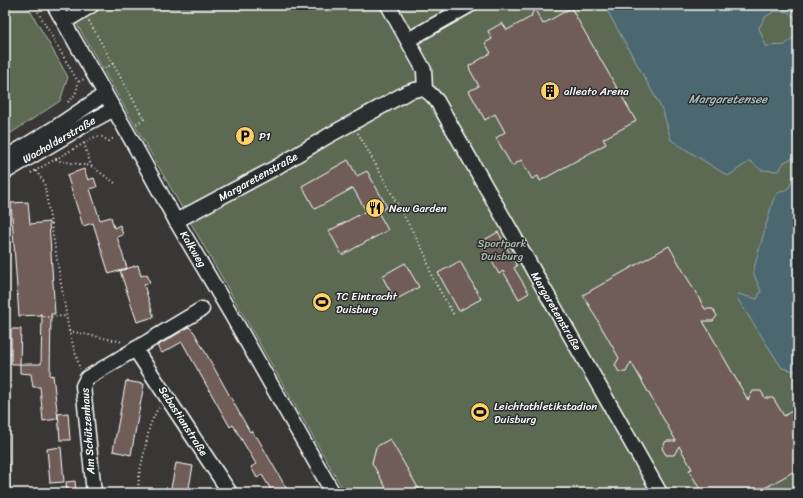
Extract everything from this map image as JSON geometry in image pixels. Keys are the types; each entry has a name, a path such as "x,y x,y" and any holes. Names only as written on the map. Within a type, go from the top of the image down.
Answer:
{"street":[{"name":"Kalkweg","path":"54,5 176,221 333,493"},
{"path":"388,5 424,70 425,90"},
{"path":"408,40 470,5"},
{"path":"64,22 87,8"},
{"name":"Margaretenstraße","path":"176,221 276,168 328,136 406,93 416,89 425,90 437,101 660,493"},
{"name":"Wacholderstraße","path":"5,158 56,128 105,94"},
{"name":"Wacholderstraße","path":"8,178 88,123 114,109"},
{"name":"Am Schützenhaus","path":"94,493 83,386 86,378 202,309"},
{"name":"Sebastianstraße","path":"135,349 230,493"}],"path":[{"path":"34,5 78,82"},
{"path":"87,8 113,64"},
{"path":"352,124 425,254 432,277 454,315"},
{"path":"29,174 95,137 102,137 109,140 126,131"},
{"path":"84,143 91,166"},
{"path":"56,159 91,166 115,183"},
{"path":"36,170 44,182 69,331 80,369 86,378"},
{"path":"5,187 8,178"},
{"path":"40,314 46,317 67,316"},
{"path":"69,331 130,343 135,349"},
{"path":"138,493 139,476 150,426 157,410 162,404 169,400"}],"green space":[{"path":"5,5 27,5 68,77 60,101 5,137"},
{"name":"Sportpark Duisburg","path":"66,5 798,5 798,493 345,493"},
{"path":"5,314 10,493 5,493"}],"water":[{"name":"Margaretensee","path":"604,5 798,5 798,22 789,12 775,11 765,17 759,28 766,46 785,45 798,33 798,156 784,162 779,171 761,170 750,161 728,176 671,140 663,111"},
{"path":"798,173 798,371 795,371 782,368 737,298 738,294 757,299 761,291 753,272 773,200 777,194 789,187 793,178"}],"building":[{"name":"alleato Arena","path":"534,8 543,24 571,8 636,121 603,139 606,144 540,181 538,176 532,179 521,160 512,166 496,138 505,132 495,114 485,120 469,91 479,86 469,66 491,53 485,43 492,39 488,31 502,23 507,30 531,17"},
{"name":"New Garden","path":"348,160 357,176 367,171 387,207 378,212 388,230 342,255 329,231 366,211 353,188 315,209 302,186"},
{"path":"84,169 88,180 94,178 97,187 90,189 100,220 111,217 114,228 120,225 123,235 117,237 127,268 109,274 93,223 83,226 67,175"},
{"path":"28,202 30,224 49,222 55,314 51,314 50,376 53,375 58,419 43,421 40,387 33,387 31,374 20,373 20,364 41,364 42,315 19,316 11,203"},
{"path":"498,232 517,266 514,268 529,293 519,299 503,271 499,274 481,242"},
{"path":"669,246 705,309 713,309 717,316 713,321 703,321 748,400 753,391 761,391 765,398 773,398 784,416 798,407 798,469 756,493 702,493 689,470 692,469 679,446 674,455 666,455 662,448 666,441 676,441 631,362 626,372 619,372 615,365 619,358 583,295"},
{"path":"460,261 481,299 459,311 438,273"},
{"path":"405,263 419,287 395,300 382,276"},
{"path":"138,265 141,276 147,274 150,283 144,285 154,317 137,322 120,271"},
{"path":"189,327 194,332 250,432 252,431 255,437 257,437 289,493 273,493 262,475 257,478 251,467 256,464 233,425 230,427 182,342 162,353 157,346"},
{"path":"11,329 21,329 20,364 11,364"},
{"path":"126,381 144,384 131,455 113,451"},
{"path":"68,413 70,440 60,440 58,414"},
{"path":"390,439 421,493 389,493 372,463 376,447"},
{"path":"61,447 64,482 50,483 47,449"},
{"path":"176,463 193,466 188,493 170,493"},
{"path":"75,481 76,493 67,493 66,482"}],"place":[{"name":"alleato Arena","path":"550,91"},
{"name":"P1","path":"245,136"},
{"name":"New Garden","path":"375,208"},
{"name":"TC Eintracht Duisburg","path":"322,302"},
{"name":"Leichtathletikstadion Duisburg","path":"480,412"}]}
